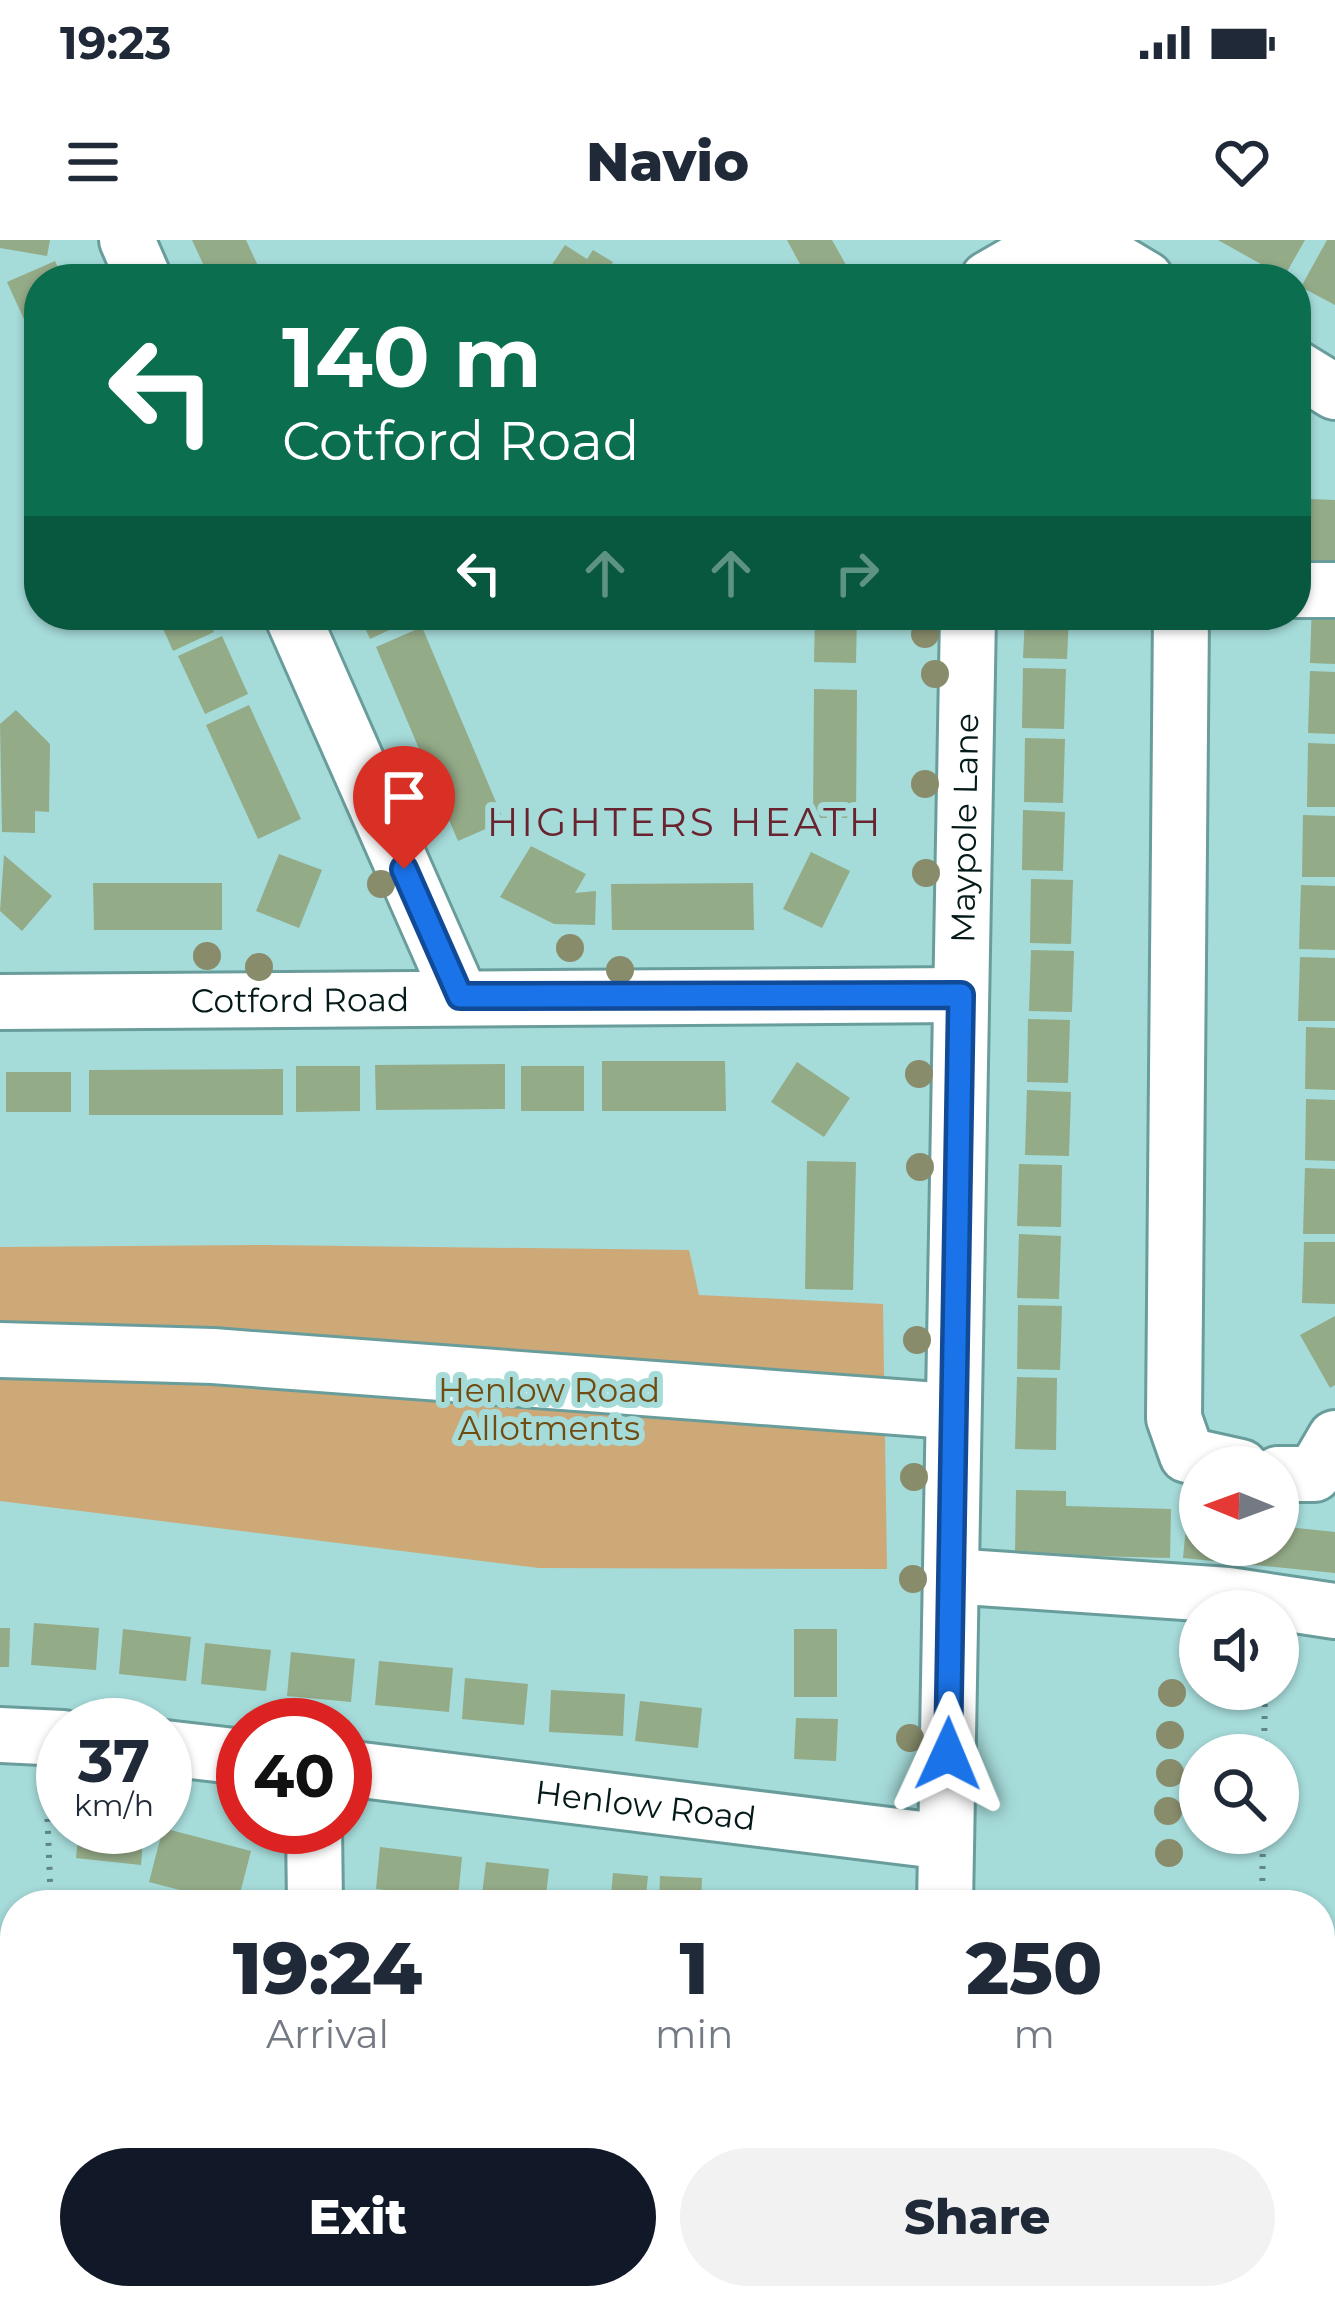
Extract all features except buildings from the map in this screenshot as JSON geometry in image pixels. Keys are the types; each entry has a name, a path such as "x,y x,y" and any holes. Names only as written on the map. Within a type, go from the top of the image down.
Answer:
{"street":[{"path":"1014,264 1040,249 1088,244 1121,264"},
{"path":"299,630 460,996"},
{"name":"Maypole Lane","path":"945,1890 950,1411 968,630"},
{"path":"1181,630 1174,1418 1184,1446"},
{"name":"Cotford Road","path":"0,1002 961,995"},
{"path":"0,1350 213,1355 950,1411"},
{"path":"1299,1474 1314,1474 1335,1438"},
{"path":"950,1576 1228,1595 1335,1611"},
{"name":"Henlow Road","path":"372,1771 946,1842"},
{"path":"314,1854 315,1890"}],"path":[{"path":"47,1854 50,1890"},
{"path":"1262,1890 1263,1854"}],"green space":[{"name":"Henlow Road Allotments","path":"0,1247 689,1250 699,1295 883,1304 887,1569 539,1568 0,1501"}],"district":[{"name":"HIGHTERS HEATH","path":"685,822"}],"route":[{"path":"404,869 460,996 961,995 950,1411 948,1754"}]}
